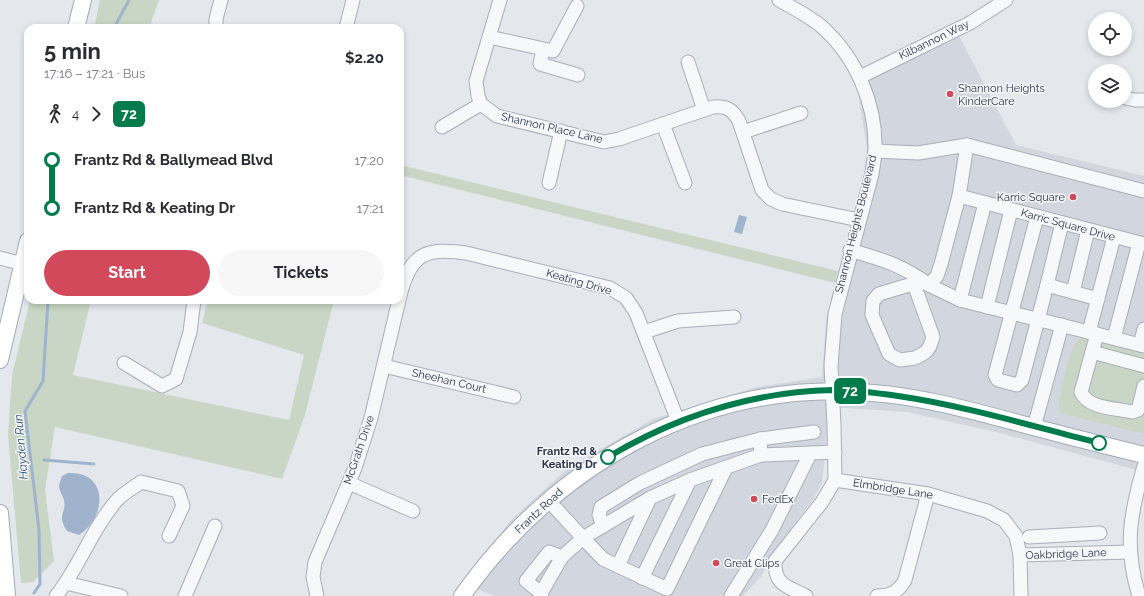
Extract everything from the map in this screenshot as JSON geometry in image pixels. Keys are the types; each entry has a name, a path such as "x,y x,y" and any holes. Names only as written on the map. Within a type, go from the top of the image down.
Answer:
{"main road":[{"path":"77,24 83,0"},
{"path":"0,360 24,259"},
{"name":"Frantz Road","path":"462,596 474,579 502,546 548,500 609,456 647,435 678,421 749,399 833,390 874,393 925,400 1144,455"},
{"path":"0,513 8,596"}],"street":[{"path":"216,24 221,0"},
{"path":"347,24 353,0"},
{"path":"442,127 481,104 478,96 476,81 500,0"},
{"name":"Shannon Heights Boulevard","path":"779,0 821,26 838,44 860,77 868,101 874,127 875,151 872,174 860,220 850,250 835,314 831,366 833,390"},
{"name":"Kilbannon Way","path":"860,77 970,23 1006,0"},
{"path":"489,37 553,51 577,6"},
{"path":"543,50 540,64 578,75"},
{"path":"688,62 704,110"},
{"path":"1132,99 1144,100"},
{"name":"Shannon Place Lane","path":"481,104 497,116 604,142 619,139 704,110 724,106 733,112 742,132 762,190 771,199 782,204 860,220"},
{"path":"742,132 801,112"},
{"path":"663,124 685,183"},
{"path":"549,183 560,131"},
{"path":"875,151 918,153 967,145 1144,191"},
{"path":"850,250 890,262 914,273 922,284 933,337 926,352 915,358 900,360 889,354 872,315 873,301 879,294 922,284 937,276 959,196 967,145"},
{"name":"Karric Square Drive","path":"959,196 1141,244"},
{"path":"960,300 986,203"},
{"path":"987,307 1011,210"},
{"path":"1037,217 1013,313 995,375 998,380 1017,385 1022,380 1039,319 1062,223"},
{"path":"1073,292 1088,230"},
{"path":"1114,236 1098,299 1092,352 1081,392 1084,398 1092,404 1132,412 1138,410 1144,386"},
{"path":"1114,338 1141,244"},
{"name":"Keating Drive","path":"404,284 410,267 423,255 444,250 466,253 610,288 626,298 636,313 678,421"},
{"path":"0,258 23,264"},
{"path":"922,284 960,300 1142,346 1144,329"},
{"path":"1047,285 1098,299"},
{"path":"124,363 162,386 176,379 190,332 194,304"},
{"name":"McGrath Drive","path":"312,595 315,562 349,483 371,418 398,304"},
{"path":"644,332 678,321 734,317"},
{"path":"1034,427 1062,325"},
{"path":"1092,352 1144,366"},
{"name":"Sheehan Court","path":"384,366 514,396"},
{"path":"806,596 780,582 775,572 775,561 822,502 835,480 833,390"},
{"path":"603,526 599,515 601,507 640,483 702,454 760,439 814,432"},
{"path":"760,439 761,455"},
{"path":"562,557 550,552 526,582 541,595 562,557 584,538 650,498 690,480 761,455 835,452"},
{"path":"731,596 772,530 810,454"},
{"path":"1140,591 1129,552 1130,524 1135,498 1144,466"},
{"path":"548,500 603,559 667,589 726,468"},
{"path":"642,578 690,480"},
{"name":"Elmbridge Lane","path":"835,480 928,494 987,511 1004,520 1016,536 1020,555"},
{"path":"56,596 66,582 94,531 119,498 141,482 178,491 183,506 169,536"},
{"path":"349,483 413,511"},
{"path":"877,596 887,596 898,591 906,580 928,494"},
{"path":"618,566 650,498"},
{"path":"185,596 216,526"},
{"path":"1029,537 1100,533"},
{"path":"1068,534 1069,554"},
{"name":"Oakbridge Lane","path":"1021,596 1020,555 1129,552"},
{"path":"66,582 121,596"}],"shaded area":[{"path":"957,32 1016,145 1144,176 1144,472 1000,433 907,412 830,407 822,483 814,498 770,557 763,574 743,596 494,596 461,582 512,519 567,469 653,419 757,387 822,377 826,320 864,174 867,148 856,80"}],"green space":[{"path":"100,0 159,0 150,24 95,24"},
{"path":"404,166 838,271 835,283 404,176"},
{"path":"29,304 90,304 73,375 289,420 304,355 202,323 207,304 333,304 305,415 282,479 55,427 45,490 54,561 33,582 21,583 8,435 12,375"},
{"path":"1083,336 1144,352 1144,434 1063,414 1059,410 1064,377 1070,356 1073,347"}],"water":[{"path":"739,215 747,217 742,234 734,232"},
{"path":"68,473 81,474 91,479 97,487 99,496 99,507 95,517 88,527 79,535 67,531 62,521 65,504 59,485 62,476"}],"waterway":[{"name":"Hayden Run","path":"116,24 129,0"},
{"name":"Hayden Run","path":"34,593 40,584 39,530 25,411 43,381 48,304"},
{"path":"44,460 94,464"}],"bus line":[{"name":"72","path":"608,457 647,435 678,421 714,409 749,399 833,390 874,393 925,400 1099,443"}],"place":[{"name":"Shannon Heights KinderCare","path":"950,94"},
{"name":"Karric Square","path":"1073,197"},
{"name":"Frantz Rd & Keating Dr","path":"608,457"},
{"name":"FedEx","path":"754,499"},
{"name":"Great Clips","path":"716,563"}]}
